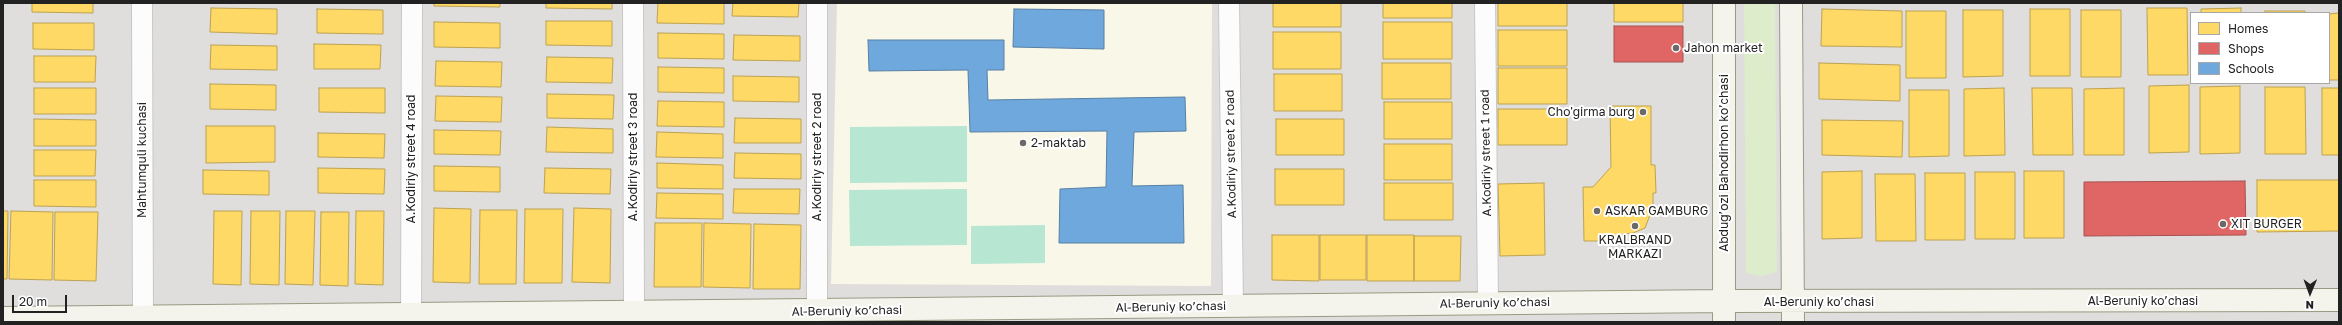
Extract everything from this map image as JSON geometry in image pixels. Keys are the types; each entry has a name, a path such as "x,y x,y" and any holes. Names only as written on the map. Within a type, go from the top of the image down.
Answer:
{"main road":[{"name":"Abdug’ozi Bahodirhon ko’chasi","path":"1724,3 1724,312"},
{"path":"1791,3 1793,312"},
{"name":"Al-Beruniy ko’chasi","path":"3,318 143,320 411,314 1488,303 1724,312 1793,312 2339,300"}],"street":[{"name":"Mahtumquli kuchasi","path":"142,3 143,320"},
{"name":"A.Kodiriy street 4 road","path":"411,314 412,3"},
{"name":"A.Kodiriy street 3 road","path":"633,3 634,312"},
{"name":"A.Kodiriy street 2 road","path":"817,3 817,311"},
{"name":"A.Kodiriy street 2 road","path":"1229,3 1233,306"},
{"name":"A.Kodiriy street 1 road","path":"1485,3 1488,303"}],"shaded area":[{"path":"3,3 2339,3 2339,322 3,322"},
{"name":"2-maktab","path":"837,3 1212,3 1211,286 831,284"}],"green space":[{"path":"1744,3 1775,3 1777,272 1761,276 1746,273"},
{"path":"967,126 967,182 850,183 850,127"},
{"path":"967,189 967,245 850,246 849,190"},
{"path":"1045,225 1045,263 971,264 971,226"}],"building: Homes":[{"path":"32,3 93,3 93,13 32,12"},
{"path":"434,3 500,3 500,7 434,6"},
{"path":"546,3 612,3 612,9 546,8"},
{"path":"658,3 724,3 724,24 657,23"},
{"path":"733,3 799,3 798,17 732,16"},
{"path":"1273,3 1341,3 1341,27 1273,27"},
{"path":"1383,3 1452,3 1452,18 1383,18"},
{"path":"1498,3 1567,3 1567,26 1498,26"},
{"path":"1614,3 1683,3 1683,22 1614,22"},
{"path":"211,8 277,9 277,34 210,32"},
{"path":"2147,8 2187,8 2188,75 2148,75"},
{"path":"2241,8 2241,12 2201,12 2201,9"},
{"path":"317,9 383,10 383,34 317,33"},
{"path":"1822,9 1902,11 1902,47 1821,46"},
{"path":"2030,9 2070,9 2070,76 2030,76"},
{"path":"1963,10 2003,10 2003,76 1963,77"},
{"path":"2081,10 2121,10 2121,77 2081,77"},
{"path":"1906,11 1946,11 1946,78 1906,78"},
{"path":"2265,11 2305,11 2305,12"},
{"path":"2339,13 2339,80 2330,80 2330,14"},
{"path":"546,21 612,21 612,46 546,45"},
{"path":"434,22 500,23 500,48 434,47"},
{"path":"1383,22 1452,22 1452,59 1383,59"},
{"path":"33,23 94,23 94,50 33,49"},
{"path":"1498,30 1567,30 1567,66 1498,66"},
{"path":"1273,32 1341,32 1341,69 1273,69"},
{"path":"658,33 724,34 724,59 658,58"},
{"path":"734,35 800,36 800,61 733,60"},
{"path":"314,44 381,45 380,69 314,69"},
{"path":"211,45 277,46 277,70 210,69"},
{"path":"34,56 96,56 95,82 34,82"},
{"path":"547,57 613,58 612,83 546,82"},
{"path":"436,61 502,62 501,87 435,86"},
{"path":"1382,63 1451,63 1451,99 1382,99"},
{"path":"1819,63 1900,65 1900,101 1819,99"},
{"path":"658,67 724,68 724,93 658,92"},
{"path":"1498,68 1567,68 1567,104 1498,104"},
{"path":"1274,74 1342,74 1342,111 1274,111"},
{"path":"733,76 799,77 799,102 733,101"},
{"path":"210,84 276,85 276,110 210,109"},
{"path":"2189,85 2189,152 2149,153 2149,86"},
{"path":"2240,86 2240,153 2200,154 2200,87"},
{"path":"2265,87 2305,87 2306,154 2265,154"},
{"path":"34,88 96,88 96,114 34,114"},
{"path":"319,88 385,88 385,113 319,112"},
{"path":"2004,88 2005,155 1964,156 1964,89"},
{"path":"2032,88 2072,88 2073,155 2033,155"},
{"path":"2124,88 2124,155 2084,155 2084,89"},
{"path":"2322,88 2339,88 2339,155 2322,155"},
{"path":"1909,90 1949,90 1949,156 1909,157"},
{"path":"547,94 614,95 613,119 547,118"},
{"path":"436,96 502,97 501,122 435,121"},
{"path":"658,101 724,102 724,127 657,126"},
{"path":"1384,102 1452,102 1452,139 1384,139"},
{"path":"1610,106 1651,106 1651,165 1655,165 1656,193 1653,193 1653,206 1650,207 1650,215 1645,228 1633,233 1622,234 1622,237 1609,237 1609,241 1584,241 1583,187 1593,187 1611,167"},
{"path":"1498,109 1567,109 1567,145 1498,145"},
{"path":"735,118 801,119 801,143 734,143"},
{"path":"34,119 96,120 96,146 34,146"},
{"path":"1276,119 1344,119 1344,155 1276,155"},
{"path":"1822,120 1903,121 1902,157 1822,155"},
{"path":"206,126 275,126 275,162 206,163"},
{"path":"547,127 613,129 613,153 546,152"},
{"path":"434,130 501,131 500,155 434,154"},
{"path":"657,132 723,134 723,158 656,157"},
{"path":"318,133 385,134 384,158 318,157"},
{"path":"1384,144 1452,144 1452,180 1384,180"},
{"path":"34,150 96,150 95,176 34,176"},
{"path":"735,153 801,154 801,179 734,178"},
{"path":"657,163 723,165 723,189 657,188"},
{"path":"434,166 500,167 500,192 434,191"},
{"path":"318,168 385,169 384,194 318,193"},
{"path":"545,168 611,169 610,194 544,193"},
{"path":"1275,169 1344,169 1344,205 1275,205"},
{"path":"203,170 269,171 269,195 203,194"},
{"path":"1862,171 1862,238 1822,239 1822,172"},
{"path":"2024,171 2064,171 2064,238 2024,238"},
{"path":"1975,172 2015,172 2015,239 1975,239"},
{"path":"1925,173 1965,173 1965,240 1925,240"},
{"path":"1875,174 1915,174 1916,241 1876,241"},
{"path":"34,180 96,180 96,207 34,206"},
{"path":"2257,180 2339,180 2339,231 2257,232"},
{"path":"1384,183 1453,183 1453,220 1384,220"},
{"path":"1544,183 1545,255 1500,256 1498,184"},
{"path":"734,189 800,189 799,214 733,213"},
{"path":"657,193 723,194 723,219 656,218"},
{"path":"434,208 471,209 470,283 433,282"},
{"path":"574,208 611,209 610,283 572,282"},
{"path":"525,209 563,209 562,283 524,283"},
{"path":"480,210 517,210 516,284 479,284"},
{"path":"3,211 8,211 7,279 3,279"},
{"path":"11,211 53,212 52,280 9,279"},
{"path":"214,211 242,211 241,285 213,284"},
{"path":"251,211 280,211 279,285 250,284"},
{"path":"286,211 315,211 313,285 285,284"},
{"path":"356,211 384,211 383,285 355,284"},
{"path":"55,212 98,212 96,281 54,280"},
{"path":"321,212 349,212 348,286 320,285"},
{"path":"655,223 702,223 701,287 654,287"},
{"path":"704,223 751,224 750,288 703,287"},
{"path":"754,224 801,225 800,289 753,289"},
{"path":"1272,235 1319,235 1319,281 1272,280"},
{"path":"1320,235 1366,235 1366,280 1320,280"},
{"path":"1367,235 1414,235 1414,281 1367,281"},
{"path":"1414,236 1461,236 1460,281 1414,281"}],"building: Shops":[{"path":"1614,26 1683,26 1683,62 1614,62"},
{"path":"2245,181 2246,235 2084,236 2084,182"}],"building: Schools":[{"path":"1014,9 1104,10 1104,49 1013,47"},
{"path":"868,40 1004,40 1004,70 987,70 988,100 1185,97 1186,131 1134,132 1132,186 1183,185 1184,243 1059,243 1060,189 1106,187 1107,131 970,132 968,70 869,71"}],"place":[{"name":"Jahon market","path":"1676,48"},
{"name":"Cho'girma burg","path":"1643,112"},
{"name":"2-maktab","path":"1023,143"},
{"name":"ASKAR GAMBURG","path":"1597,211"},
{"name":"XIT BURGER","path":"2223,224"},
{"name":"KRALBRAND MARKAZI","path":"1635,226"}]}
